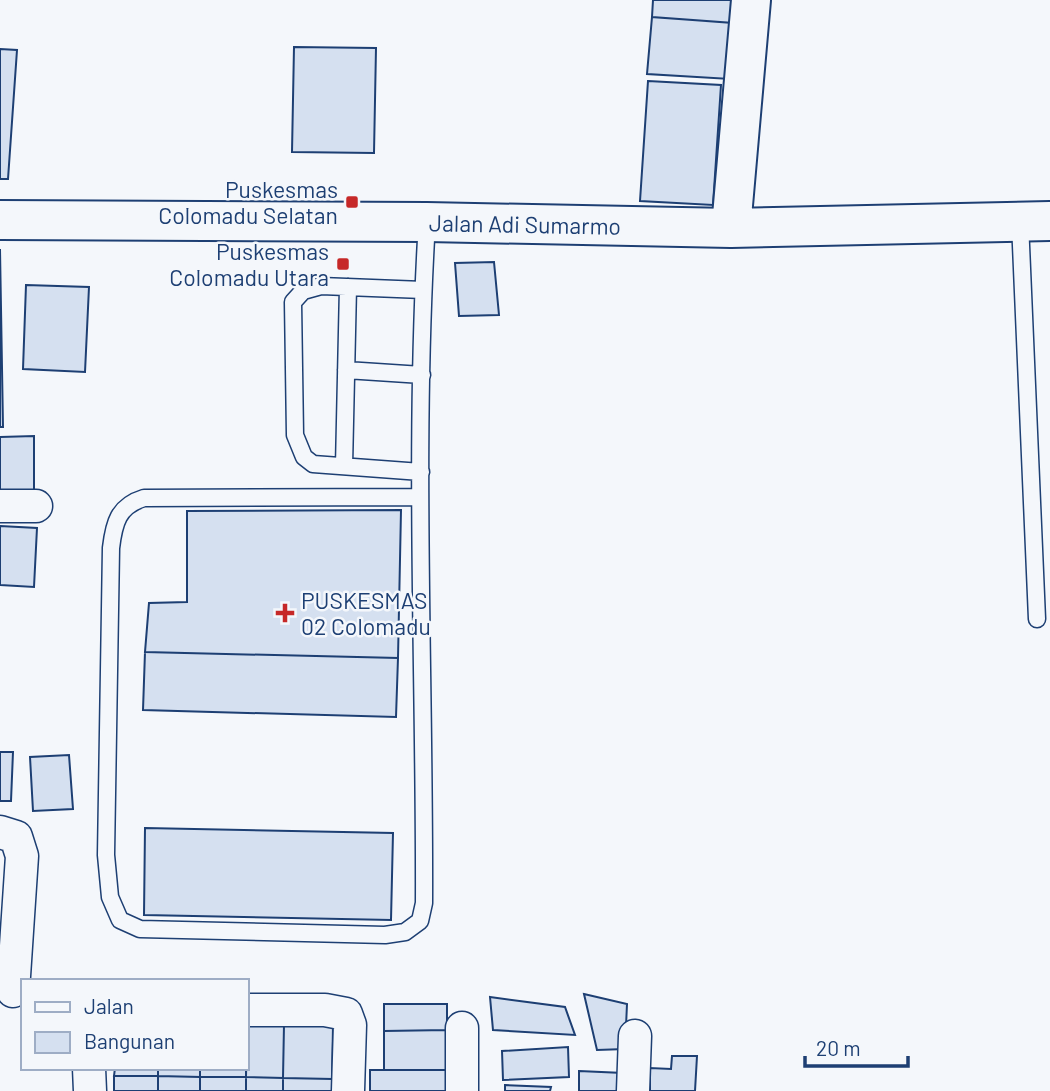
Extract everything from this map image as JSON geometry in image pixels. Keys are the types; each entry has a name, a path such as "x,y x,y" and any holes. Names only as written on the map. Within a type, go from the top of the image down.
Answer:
{"main road":[{"path":"731,228 751,0"},
{"name":"Jalan Adi Sumarmo","path":"0,220 427,222 731,228 1035,222"}],"street":[{"path":"0,506 36,506"},
{"path":"0,832 16,837 22,856 12,992"},
{"path":"248,1010 333,1010 346,1014 350,1024 348,1091"},
{"path":"462,1028 463,1091"},
{"path":"634,1091 635,1037"},
{"path":"89,1070 90,1091"}],"lane":[{"path":"421,497 144,498 129,504 119,513 111,548 106,855 110,897 120,920 140,929 385,935 405,932 420,921 424,903 421,472 423,290 427,222"},
{"path":"1035,222 1037,619"},
{"path":"421,472 313,464 304,457 295,435 293,302 303,291 321,286 423,290"},
{"path":"344,466 348,287"},
{"path":"346,370 422,375"}],"building":[{"path":"653,0 735,0 733,23 652,17"},
{"path":"652,17 733,23 730,79 647,74"},
{"path":"294,47 376,48 374,153 292,152"},
{"path":"0,49 17,50 8,179 0,179"},
{"path":"648,81 721,85 713,205 640,201"},
{"path":"0,249 3,427 0,427"},
{"path":"494,262 499,315 459,316 455,263"},
{"path":"26,285 89,287 85,372 23,369"},
{"path":"34,436 34,494 0,493 0,437"},
{"path":"401,510 398,658 145,652 149,603 187,602 187,511"},
{"path":"0,526 37,528 34,587 0,585"},
{"path":"145,652 398,658 396,717 143,710"},
{"path":"0,752 13,752 11,801 0,801"},
{"path":"69,755 73,809 33,811 30,757"},
{"path":"145,828 393,833 391,920 144,915"},
{"path":"584,994 627,1004 625,1049 597,1050"},
{"path":"490,997 565,1007 575,1035 493,1030"},
{"path":"384,1004 447,1004 447,1030 384,1031"},
{"path":"248,1024 284,1025 283,1078 246,1077"},
{"path":"284,1025 333,1026 332,1079 283,1078"},
{"path":"447,1030 447,1070 384,1070 384,1031"},
{"path":"568,1047 569,1077 503,1080 502,1051"},
{"path":"672,1056 697,1056 695,1091 650,1091 650,1068 671,1069"},
{"path":"115,1070 158,1070 158,1076 114,1076"},
{"path":"158,1070 200,1070 200,1077 158,1076"},
{"path":"200,1070 246,1070 246,1077 200,1077"},
{"path":"370,1070 447,1070 447,1091 370,1091"},
{"path":"579,1071 623,1073 622,1091 579,1091"},
{"path":"114,1076 158,1076 158,1091 114,1091"},
{"path":"158,1076 200,1077 200,1091 158,1091"},
{"path":"200,1077 246,1077 246,1091 200,1091"},
{"path":"246,1077 283,1078 283,1091 246,1091"},
{"path":"283,1078 332,1079 332,1091 283,1091"},
{"path":"505,1085 551,1087 550,1091 505,1091"}],"place":[{"name":"Puskesmas Colomadu Selatan","path":"352,202"},
{"name":"Puskesmas Colomadu Utara","path":"343,264"},
{"name":"PUSKESMAS 02 Colomadu","path":"285,613"}]}
